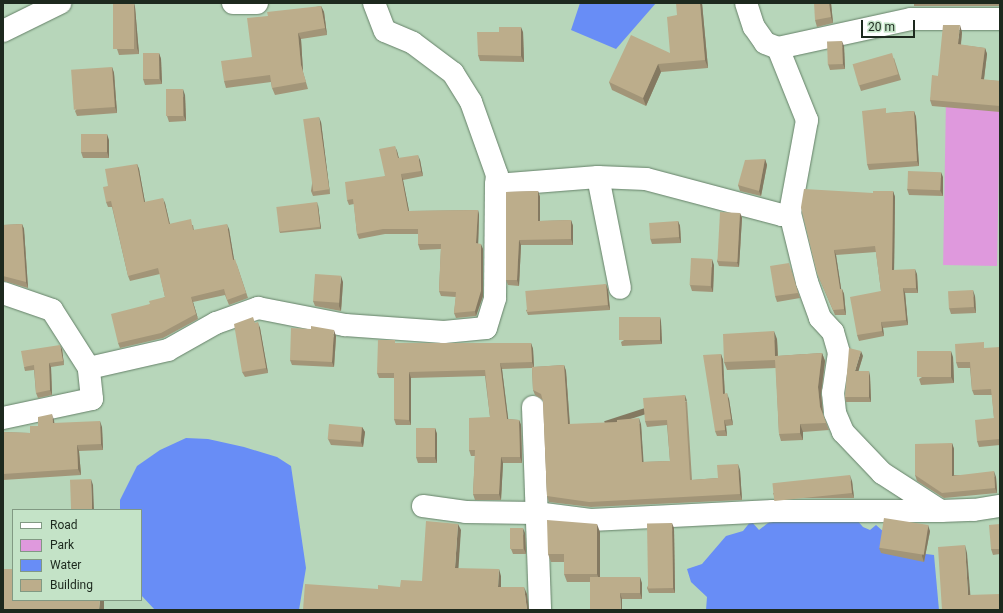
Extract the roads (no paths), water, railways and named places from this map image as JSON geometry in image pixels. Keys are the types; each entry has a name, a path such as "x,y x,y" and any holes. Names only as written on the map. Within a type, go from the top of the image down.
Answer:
{"street":[{"path":"3,31 60,3"},
{"path":"233,3 257,3"},
{"path":"89,368 168,350 216,323 258,308 345,325 444,332 486,328 495,298 497,175 471,102 452,73 413,43 385,31 374,3"},
{"path":"746,3 754,27 765,43 778,48 911,11 1000,19"},
{"path":"778,48 807,120 790,213 817,311 820,318 833,332 839,353 833,393 835,413 843,432 882,473 941,511"},
{"path":"496,185 598,177 646,179 782,215 790,213"},
{"path":"598,177 620,288"},
{"path":"3,292 52,310 89,368 92,399 3,418"},
{"path":"533,407 540,610"},
{"path":"423,506 466,512 536,513 591,520 773,511 974,510 1000,506"}],"water":[{"path":"580,3 656,3 616,49 571,30"},
{"path":"186,438 208,439 244,447 277,457 291,466 306,568 299,610 155,610 142,596 142,509 120,509 120,500 137,466 160,450"},
{"path":"773,519 856,519 863,527 870,530 876,525 885,533 926,554 934,555 939,610 706,610 707,597 691,582 687,569 702,564 726,536 743,531 751,521 759,530"}]}
